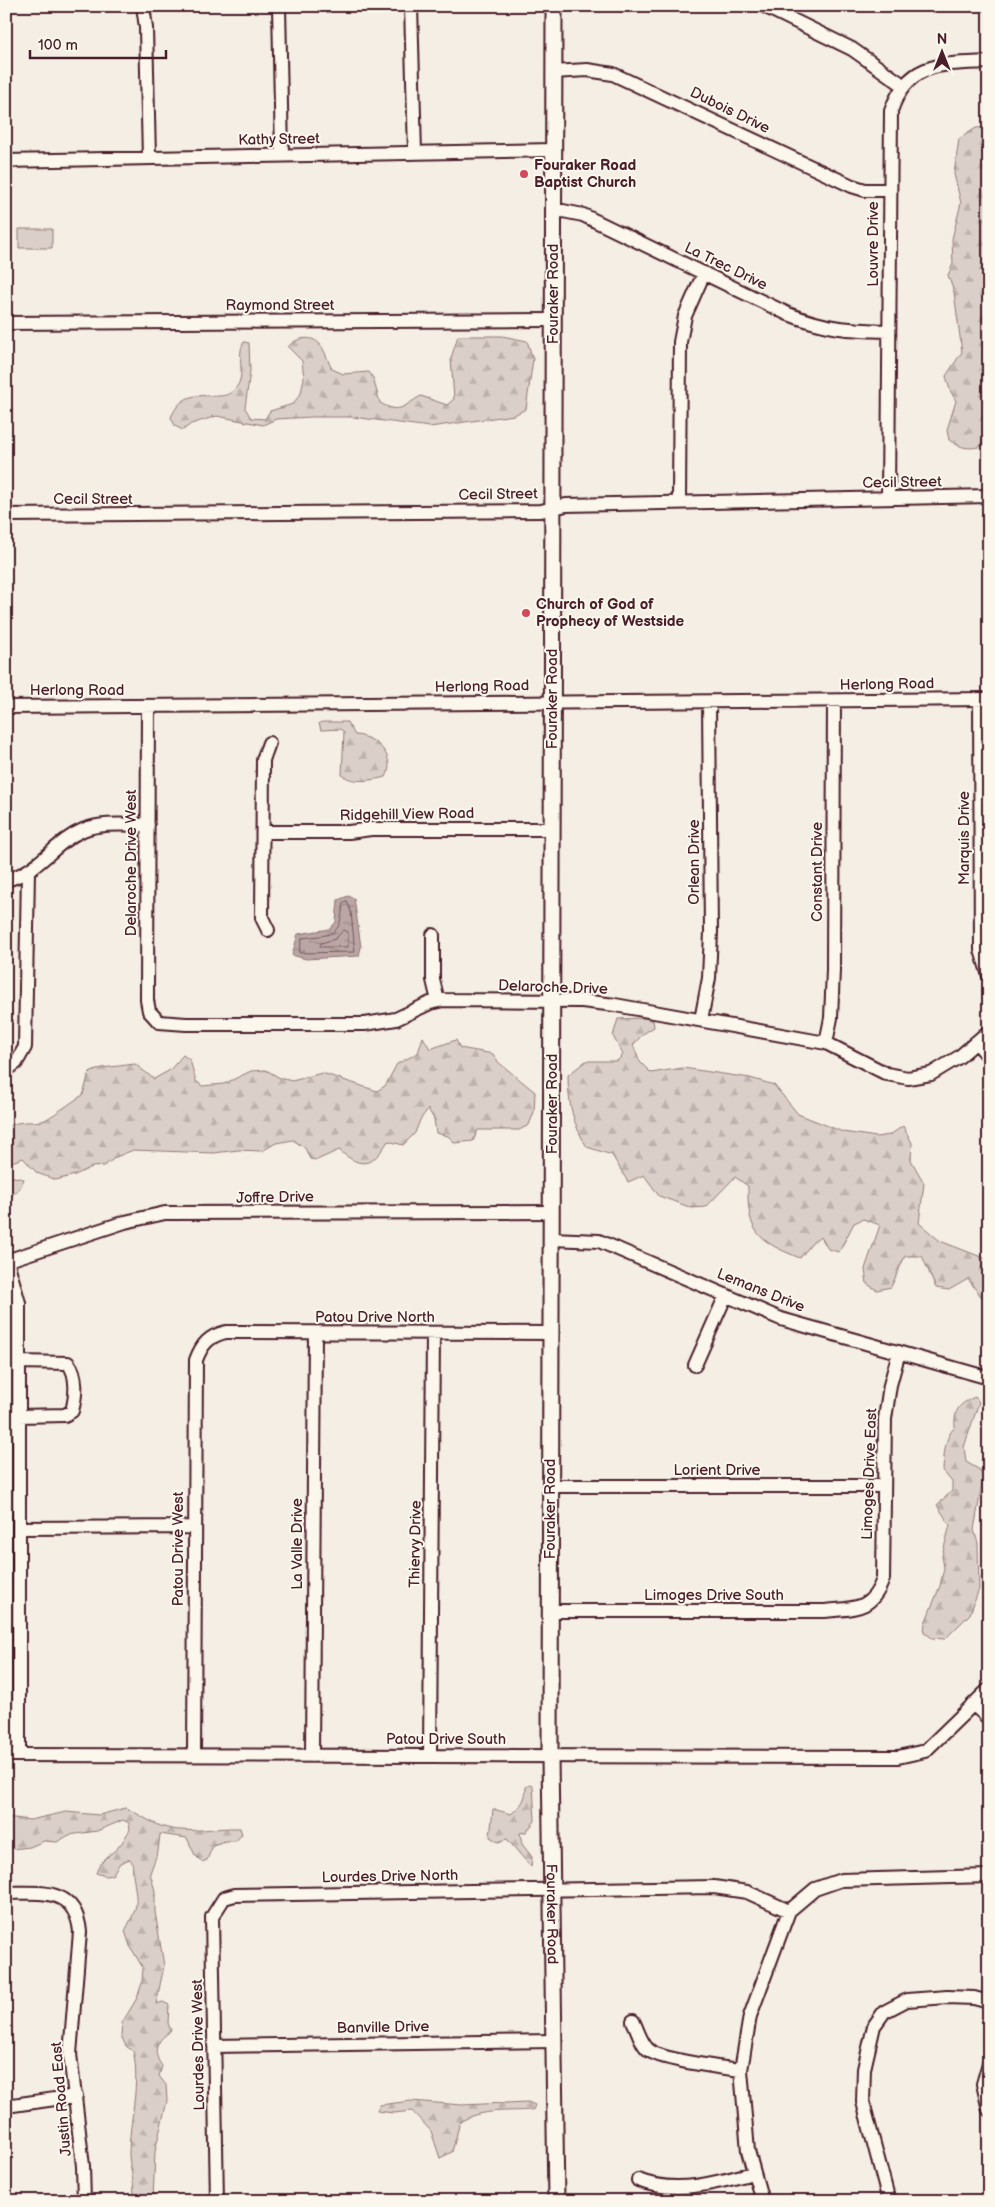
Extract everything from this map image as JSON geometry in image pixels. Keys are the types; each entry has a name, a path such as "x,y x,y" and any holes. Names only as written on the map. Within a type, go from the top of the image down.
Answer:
{"main road":[{"name":"Fouraker Road","path":"554,6 550,1756 556,2201"}],"street":[{"path":"143,6 146,28 148,158"},
{"path":"279,6 282,155"},
{"path":"411,6 415,153"},
{"path":"764,6 852,50 903,85 913,76 939,65 989,62"},
{"name":"Dubois Drive","path":"553,72 587,70 613,74 852,186 865,190 889,190"},
{"name":"Louvre Drive","path":"888,498 890,124 896,96 903,85"},
{"name":"Kathy Street","path":"6,161 553,150"},
{"name":"La Trec Drive","path":"553,212 563,211 583,215 788,314 818,326 889,331"},
{"path":"679,503 680,342 685,316 704,273"},
{"name":"Raymond Street","path":"6,323 553,320"},
{"name":"Cecil Street","path":"6,516 541,511 566,505 989,496"},
{"name":"Herlong Road","path":"6,707 984,699"},
{"name":"Marquis Drive","path":"984,699 981,950 989,976"},
{"name":"Constant Drive","path":"826,1043 831,1018 833,970 834,701"},
{"name":"Orlean Drive","path":"701,1020 710,978 709,702"},
{"name":"Delaroche Drive West","path":"148,706 147,1000 150,1011 155,1018"},
{"path":"268,930 262,918 262,832 263,760 269,743"},
{"path":"6,880 28,871 83,830 98,826 148,825"},
{"name":"Ridgehill View Road","path":"262,832 349,832 371,828 552,828"},
{"path":"6,1070 16,1064 22,1056 25,1047 28,871"},
{"path":"432,935 433,980 438,1001"},
{"name":"Delaroche Drive","path":"155,1018 159,1022 186,1024 364,1024 396,1018 438,1001 582,1000 826,1043 887,1074 908,1078 931,1074 959,1057 989,1031"},
{"path":"976,1042 989,1057"},
{"name":"Joffre Drive","path":"6,1261 133,1219 165,1213 552,1212"},
{"name":"Lemans Drive","path":"552,1239 599,1241 781,1319 989,1378"},
{"path":"6,1261 18,1303 19,1362 20,1528 12,1755"},
{"path":"695,1364 726,1295"},
{"name":"Patou Drive North","path":"202,1345 210,1338 226,1332 315,1334 551,1333"},
{"name":"La Valle Drive","path":"312,1754 315,1334"},
{"name":"Thiervy Drive","path":"430,1756 434,1334"},
{"name":"Patou Drive West","path":"194,1755 196,1360 202,1345"},
{"name":"Limoges Drive East","path":"874,1597 883,1579 885,1419 890,1385 899,1352"},
{"path":"19,1362 68,1364 74,1371 75,1401 72,1410 64,1415 19,1416"},
{"name":"Lorient Drive","path":"550,1486 883,1486"},
{"path":"20,1528 194,1527"},
{"name":"Limoges Drive South","path":"550,1611 825,1611 857,1608 874,1597"},
{"name":"Patou Drive South","path":"12,1755 912,1756 925,1751 989,1689"},
{"path":"974,1704 989,1719"},
{"path":"762,2201 753,2173 744,2124 741,2070 750,2016 790,1911 815,1889 841,1880 989,1876"},
{"name":"Lourdes Drive North","path":"229,1896 714,1887 747,1892 790,1911"},
{"name":"Justin Road East","path":"6,1893 53,1894 65,1900 73,1907 78,1916 80,1932 70,2054 76,2096 84,2201"},
{"name":"Lourdes Drive West","path":"217,2201 212,1917 220,1901 229,1896"},
{"path":"889,2201 863,2102 864,2069 874,2026 884,2012 895,2004 907,2000 947,1997 974,1998 989,2002"},
{"path":"634,2021 644,2045 649,2051 677,2059 741,2070"},
{"name":"Banville Drive","path":"214,2046 553,2041"},
{"path":"989,2063 983,2084 989,2110"},
{"path":"6,2106 76,2096"},
{"path":"638,2180 654,2186 698,2185 753,2173"}],"green space":[{"path":"989,127 989,289 985,292 989,302 989,376 985,398 989,404 989,443 969,448 959,446 949,440 947,430 956,401 946,376 962,352 954,292 948,275 953,264 952,239 961,203 954,174 959,139 976,128"},
{"path":"19,229 52,229 52,248 19,248"},
{"path":"458,336 502,336 527,341 533,359 526,409 514,415 430,427 353,417 276,419 263,425 217,416 191,424 183,430 175,426 171,417 178,406 186,399 194,396 220,396 234,390 240,379 241,354 244,342 249,343 250,371 245,408 251,418 265,419 270,411 293,404 301,393 304,378 302,361 288,347 296,341 305,338 319,343 332,369 343,374 369,372 373,378 380,403 387,407 402,407 421,396 447,405 454,399 451,358"},
{"path":"347,722 355,735 370,739 382,748 389,762 386,777 352,780 342,775 344,732 340,729 321,730 319,723"},
{"path":"643,1018 653,1020 654,1027 643,1034 633,1045 640,1062 651,1073 683,1068 750,1078 774,1085 798,1114 843,1132 876,1137 890,1135 903,1126 912,1143 911,1160 924,1183 919,1223 940,1241 989,1260 989,1307 968,1279 949,1290 936,1288 922,1256 905,1256 891,1287 877,1290 867,1284 865,1269 880,1225 863,1219 854,1223 839,1252 828,1249 821,1237 813,1242 800,1258 774,1246 758,1233 750,1215 748,1186 735,1177 706,1207 692,1208 659,1196 644,1175 628,1182 612,1155 587,1147 572,1113 568,1075 586,1061 617,1061 623,1055 613,1036 618,1019"},
{"path":"423,1037 430,1049 456,1040 460,1048 493,1054 498,1062 535,1092 534,1112 529,1125 519,1130 478,1130 473,1141 455,1143 448,1136 436,1133 434,1119 428,1109 420,1120 415,1133 403,1145 388,1141 372,1160 361,1163 347,1157 339,1150 317,1160 310,1159 305,1148 293,1140 276,1143 262,1151 238,1150 214,1153 133,1150 116,1157 104,1166 92,1167 75,1175 56,1180 37,1173 23,1158 6,1164 7,1127 20,1123 42,1121 50,1117 83,1095 89,1073 102,1068 135,1064 154,1079 170,1070 183,1055 190,1060 196,1081 202,1086 224,1084 251,1071 266,1070 280,1078 292,1081 322,1073 377,1091 385,1086 397,1064 418,1053"},
{"path":"6,1178 24,1179 20,1188 6,1201"},
{"path":"975,1397 979,1402 964,1447 966,1462 980,1470 983,1478 974,1530 978,1543 979,1589 970,1614 945,1639 932,1638 924,1632 925,1623 940,1586 944,1568 942,1556 950,1525 937,1505 952,1491 952,1482 943,1471 945,1448 951,1431 955,1427 957,1411 961,1405"},
{"path":"533,1786 535,1821 526,1832 520,1833 522,1844 532,1857 531,1867 507,1839 498,1842 490,1837 493,1809 511,1814 522,1802 526,1787"},
{"path":"126,1808 162,1827 176,1830 240,1828 242,1834 236,1841 225,1841 213,1845 207,1860 202,1862 195,1855 187,1838 160,1834 158,1851 150,1873 155,1891 155,1912 164,1966 156,2004 163,2002 169,2005 168,2023 171,2031 159,2042 156,2051 162,2066 159,2076 166,2085 167,2101 155,2151 153,2201 133,2201 133,2183 129,2155 136,2076 133,2051 126,2046 121,2036 122,2023 137,1998 142,1983 143,1968 130,1946 125,1931 136,1903 132,1863 130,1859 120,1863 112,1875 105,1876 96,1873 104,1860 118,1848 130,1830 129,1823 123,1820 97,1831 69,1835 57,1842 44,1841 30,1847 12,1849 6,1845 6,1817 30,1820 66,1812 99,1815"},
{"path":"411,2101 462,2105 528,2102 535,2105 533,2110 477,2114 460,2122 452,2152 440,2158 431,2131 412,2111 394,2113 377,2111 380,2105"}],"water":[{"path":"348,896 354,898 361,947 359,956 306,959 292,955 298,934 330,929 336,922 338,900"}],"place":[{"name":"Fouraker Road Baptist Church","path":"524,174"},
{"name":"Church of God of Prophecy of Westside","path":"526,613"}]}
